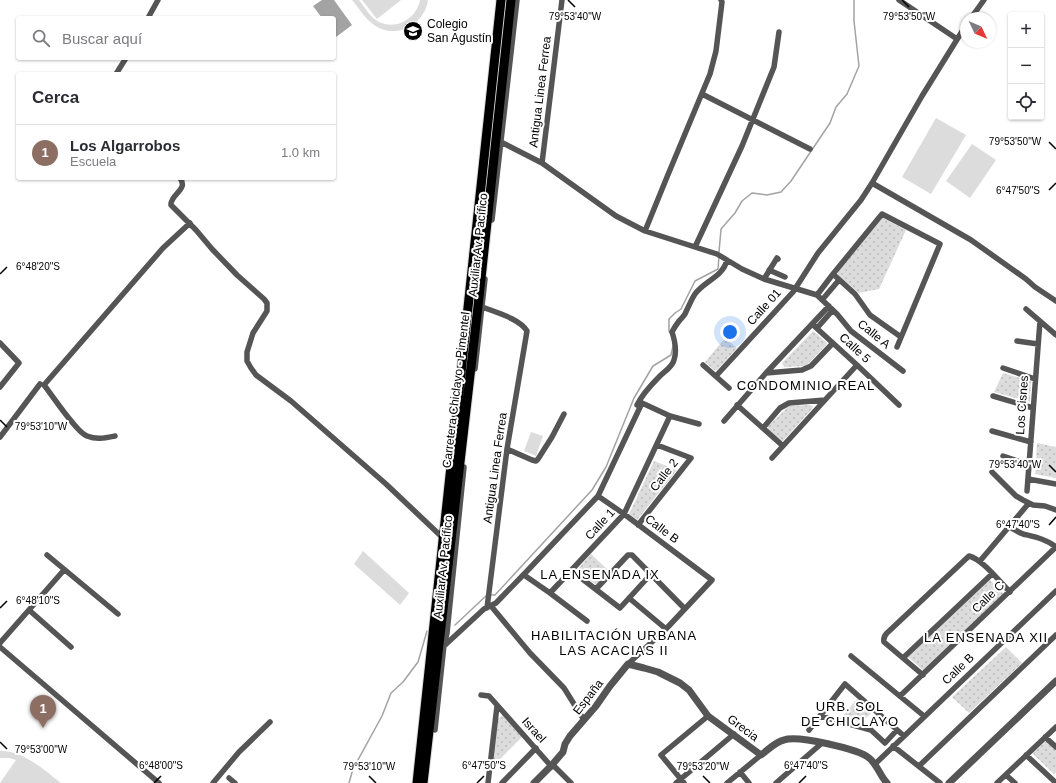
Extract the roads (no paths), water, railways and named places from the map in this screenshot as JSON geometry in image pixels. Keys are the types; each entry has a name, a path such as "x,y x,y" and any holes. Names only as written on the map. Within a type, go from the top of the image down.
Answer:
{"main road":[{"name":"Carretera Chiclayo - Pimentel","path":"424,780 441,648 447,539 480,306 498,140 501,0"},
{"name":"Carretera Chiclayo - Pimentel","path":"417,783 447,539 500,50 510,0"},
{"path":"424,780 435,730"}],"street":[{"path":"149,16 158,0"},
{"path":"517,0 498,140 542,163 616,216 645,231 717,254 742,269 764,279 817,295 832,274 882,214 940,244 897,347"},
{"name":"Antigua Linea Ferrea","path":"542,163 562,0"},
{"path":"645,231 710,74 716,51 721,0"},
{"path":"899,0 957,39"},
{"path":"975,12 984,0"},
{"path":"695,247 742,146 774,66 779,32"},
{"name":"Calle 01","path":"716,376 796,288 818,253 858,204 960,34"},
{"path":"117,72 125,60"},
{"path":"702,94 810,149"},
{"path":"181,180 183,187 171,200 170,204 237,275 267,303 267,311 253,333 247,352 248,361 253,372 291,401 447,539"},
{"path":"872,183 970,240 1056,301"},
{"path":"115,436 102,439 87,436 78,429 44,385 163,248 190,224"},
{"path":"764,279 776,258 778,259"},
{"path":"638,405 641,397 674,361 676,353 672,332 684,316 694,294 718,275 726,265 725,259"},
{"path":"770,270 785,277"},
{"path":"832,274 855,294 870,315 901,337"},
{"path":"822,300 840,280"},
{"name":"Calle A","path":"817,295 838,314 851,331 903,371"},
{"name":"Antigua Linea Ferrea","path":"480,306 521,324 527,331 507,449 489,607"},
{"name":"Auxiliar Av. Pacífico","path":"435,730 441,648 447,633 480,306"},
{"path":"724,421 812,324 831,308"},
{"path":"817,328 831,308"},
{"path":"1026,309 1056,335"},
{"name":"Los Cisnes","path":"1027,491 1040,321"},
{"name":"Calle 5","path":"812,324 899,405"},
{"path":"1017,341 1038,344"},
{"path":"0,343 19,363 0,387"},
{"path":"766,373 802,370 811,366 833,343"},
{"path":"703,364 729,388"},
{"path":"772,458 857,365"},
{"path":"1003,368 1035,378"},
{"path":"0,437 40,384"},
{"path":"992,396 1033,408"},
{"path":"762,428 780,408 789,403 825,400"},
{"path":"441,648 484,609 496,603 598,496 642,403 670,416 699,424"},
{"path":"737,405 783,446"},
{"path":"507,449 536,461 552,437 564,414"},
{"name":"Calle 1","path":"550,593 624,514 670,416"},
{"path":"992,431 1031,442"},
{"name":"Calle 2","path":"638,524 691,458 657,445"},
{"path":"1003,456 1029,465"},
{"path":"992,472 1016,496 1033,505 1045,506 1056,510"},
{"path":"1028,479 1056,484"},
{"name":"Calle B","path":"598,496 712,580"},
{"path":"980,561 1029,503"},
{"path":"1009,527 1022,533 1040,538 1056,547"},
{"name":"Calle C","path":"900,696 1056,547"},
{"path":"596,589 630,554 685,609"},
{"path":"47,555 118,614"},
{"path":"923,675 884,642 884,636 969,556 980,561 1010,592"},
{"path":"0,643 64,570"},
{"path":"572,571 620,608 651,574"},
{"path":"903,658 992,574"},
{"path":"524,575 587,622"},
{"name":"España","path":"534,783 552,766 563,752 565,744 570,736 596,706 628,664 666,629 712,580"},
{"name":"Calle B","path":"875,764 1056,591"},
{"path":"629,598 666,629"},
{"path":"489,607 530,654 564,688 584,720"},
{"path":"29,610 71,647"},
{"path":"919,766 1056,635"},
{"path":"0,648 159,783"},
{"path":"851,656 924,716"},
{"path":"628,664 658,672 680,683 689,690 704,708 708,716 661,755 680,782 734,734"},
{"path":"949,783 1056,682"},
{"path":"809,730 845,684 904,736"},
{"name":"Israel","path":"481,695 489,696 552,766 555,767 571,783"},
{"path":"488,783 497,706"},
{"name":"Grecia","path":"708,716 761,755 778,742 789,738 805,739 864,754 875,764 887,783"},
{"path":"820,716 871,730 885,743 897,730"},
{"path":"213,783 239,752 270,722"},
{"path":"997,783 1056,727"},
{"path":"1045,737 1056,748"},
{"path":"776,783 822,743"},
{"path":"893,746 940,783"},
{"path":"502,783 536,748"},
{"path":"727,783 761,755"},
{"path":"1026,755 1054,781"},
{"path":"740,772 749,783"},
{"path":"1006,775 1015,783"},
{"path":"229,778 235,783"}],"waterway":[{"path":"719,252 721,229 735,213 742,201 752,193 767,195 781,192 791,181 830,123 836,107 847,94 859,66 854,21 854,0"},
{"path":"670,333 669,319 681,309 695,281 718,269 719,256"},
{"path":"491,595 495,595 592,490 606,467 634,398 653,366 671,355 673,346"},
{"path":"455,625 487,595"},
{"path":"349,783 353,769 382,716 391,693 403,682 418,662 427,631"}],"place":[{"name":"Colegio San Agustín","path":"413,31"},
{"name":"Los Algarrobos","path":"43,728"}],"district":[{"name":"CONDOMINIO REAL","path":"806,385"},
{"name":"LA ENSENADA IX","path":"600,574"},
{"name":"LA ENSENADA XII","path":"986,637"},
{"name":"HABILITACIÓN URBANA LAS ACACIAS II","path":"614,642"},
{"name":"URB. SOL DE CHICLAYO","path":"850,714"}]}
